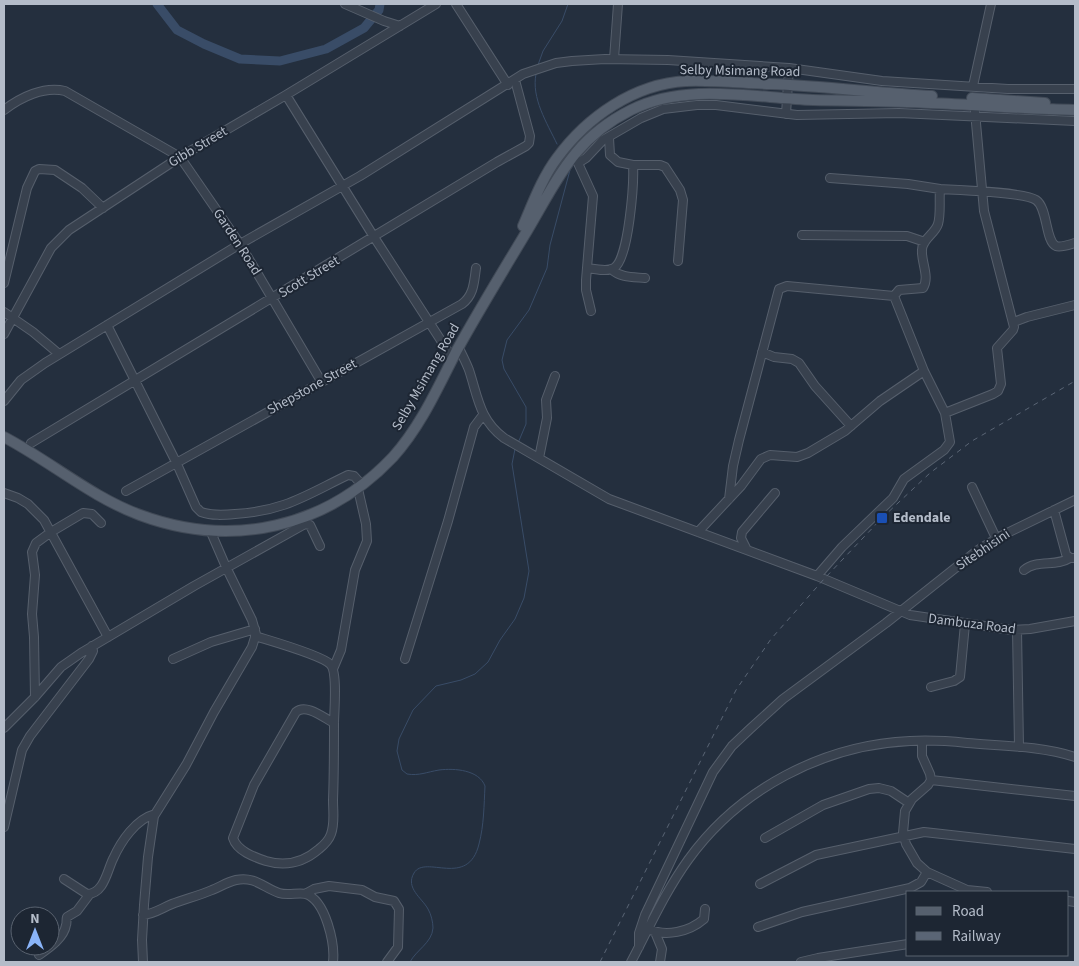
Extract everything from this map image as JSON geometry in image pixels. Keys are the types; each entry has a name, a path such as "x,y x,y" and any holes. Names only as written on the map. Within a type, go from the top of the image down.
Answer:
{"main road":[{"name":"Selby Msimang Road","path":"502,272 555,160 571,140 588,123 610,107 634,95 662,85 684,82 789,84 926,96 1075,104"},
{"name":"Selby Msimang Road","path":"4,437 122,507 140,515 170,524 210,530 280,531 360,487 392,458 424,414 458,348 553,184 575,160 589,137 642,104 655,100 690,95 736,95 788,99 1075,110"}],"street":[{"path":"346,4 400,26"},
{"name":"Gibb Street","path":"4,334 55,243 69,230 180,157 436,4"},
{"path":"456,4 508,85"},
{"path":"614,59 618,4"},
{"path":"973,86 991,4"},
{"path":"4,401 22,380 59,354 515,80 548,65 572,60 668,60 789,68 882,81 1075,89"},
{"path":"786,114 789,68"},
{"name":"Scott Street","path":"31,444 529,144 530,136 515,80"},
{"path":"4,110 21,99 45,90 65,91 180,157"},
{"path":"286,95 374,237 453,359"},
{"path":"591,311 586,290 593,196 575,160 603,140 647,115 676,107 697,104 786,114 900,113 1075,121"},
{"path":"944,413 998,391 1001,384 997,348 1013,330 1014,322 987,223 982,192 974,105"},
{"path":"609,138 609,152 618,162 665,167 680,190 683,206 678,261"},
{"name":"Garden Road","path":"180,157 240,244 321,381"},
{"path":"587,268 611,269 615,268 618,263 625,247 633,165"},
{"path":"4,283 27,188 35,171 39,169 54,170 82,188 103,208"},
{"path":"830,178 1029,197 1036,200 1042,208 1054,244 1058,246 1075,243"},
{"path":"894,296 901,289 924,288 925,279 921,252 938,222 940,189"},
{"path":"802,235 907,236 925,242"},
{"name":"Shepstone Street","path":"126,491 467,300 473,289 476,268"},
{"path":"611,269 616,274 624,277 645,278"},
{"path":"729,499 733,466 778,292 783,286 894,296"},
{"path":"817,576 842,547 893,498 907,477 948,446 950,440 944,413 924,371 894,296"},
{"path":"1014,322 1075,305"},
{"path":"4,312 59,354"},
{"path":"107,325 199,510 203,514 238,514 275,509 298,500 348,475 354,476 360,487 367,540 355,570 341,650 333,669 334,723 334,820 332,832 327,841 304,860 291,863 267,861 242,850 233,838 236,827 254,785 296,712 301,708 307,709 334,723"},
{"path":"405,659 448,521 474,427 483,415 468,367 458,348"},
{"path":"762,352 774,357 792,359 799,363 815,386 851,426"},
{"path":"698,532 765,456 805,455 851,426 885,397 924,371"},
{"path":"536,456 547,418 546,400 555,376"},
{"name":"Dambuza Road","path":"483,415 490,426 504,438 609,499 746,548 817,576 898,612 914,617 1017,630 1075,622"},
{"path":"972,488 996,538"},
{"path":"4,492 34,508 51,532 108,637"},
{"path":"746,548 741,540 742,532 775,494"},
{"name":"Sitebhisini","path":"639,947 639,933 645,915 710,779 732,746 783,699 886,623 968,557 996,538 1075,500"},
{"path":"1054,510 1066,554 1072,558"},
{"path":"35,697 32,614 35,575 32,552 36,543 86,512 96,516 101,523"},
{"path":"4,728 61,667 92,646 226,567 280,531 308,524 320,546"},
{"path":"143,962 143,915 148,857 155,814 186,765 214,712 250,653 255,632 210,530"},
{"path":"1024,570 1029,566 1057,563 1072,558"},
{"path":"931,687 954,681 960,677 965,624"},
{"path":"1017,630 1019,747"},
{"path":"174,659 211,642 255,632 317,657 331,664 333,669"},
{"path":"4,827 22,750 30,736 89,659 92,646"},
{"path":"631,962 639,947 652,930 676,877 694,852 729,815 758,791 802,766 859,748 922,741 1019,747 1055,752 1075,758"},
{"path":"922,741 922,756 930,774 930,780 928,785 909,803 906,811 903,836 913,858 927,872 966,891"},
{"path":"930,780 1075,796"},
{"path":"765,838 823,805 869,789 879,788 891,791 909,803"},
{"path":"60,937 66,926 67,917 77,911 89,895 95,892 103,883 113,859 127,836 145,818 155,814"},
{"path":"760,884 816,855 915,833 938,833 1075,849"},
{"path":"758,927 802,912 910,888 921,882 927,872"},
{"path":"64,879 78,890 89,895"},
{"path":"143,915 151,914 183,899 240,880 256,881 282,894 305,894 322,886 362,890 375,897 394,901 399,909 398,947 387,962"},
{"path":"305,894 317,903 326,921 333,941 333,962"},
{"path":"652,930 672,932 693,927 704,920 706,910"},
{"path":"652,930 662,949 660,962"},
{"path":"801,962 906,944"}],"waterway":[{"path":"157,4 177,30 204,44 240,59 280,61 326,49 364,28 379,10 380,4"},
{"path":"538,65 543,51 562,21 568,4"},
{"path":"536,74 535,83 538,101 557,144"},
{"path":"518,443 526,424 526,407 504,369 502,360 507,340 529,310 547,268 550,245 570,170"},
{"path":"410,962 430,938 433,928 429,911 413,888 412,878 414,873 419,868 427,867 456,868 466,865 474,857 482,830 485,786 478,776 466,771 445,769 419,774 407,774 402,770 397,751 399,739 413,710 436,686 461,680 475,674 488,662 500,640 515,619 524,598 529,571 512,464 515,449"}],"railway":[{"path":"600,962 736,690 771,639 824,579 882,518 930,473 972,441 1075,381"}],"place":[{"name":"Edendale","path":"882,518"}]}
